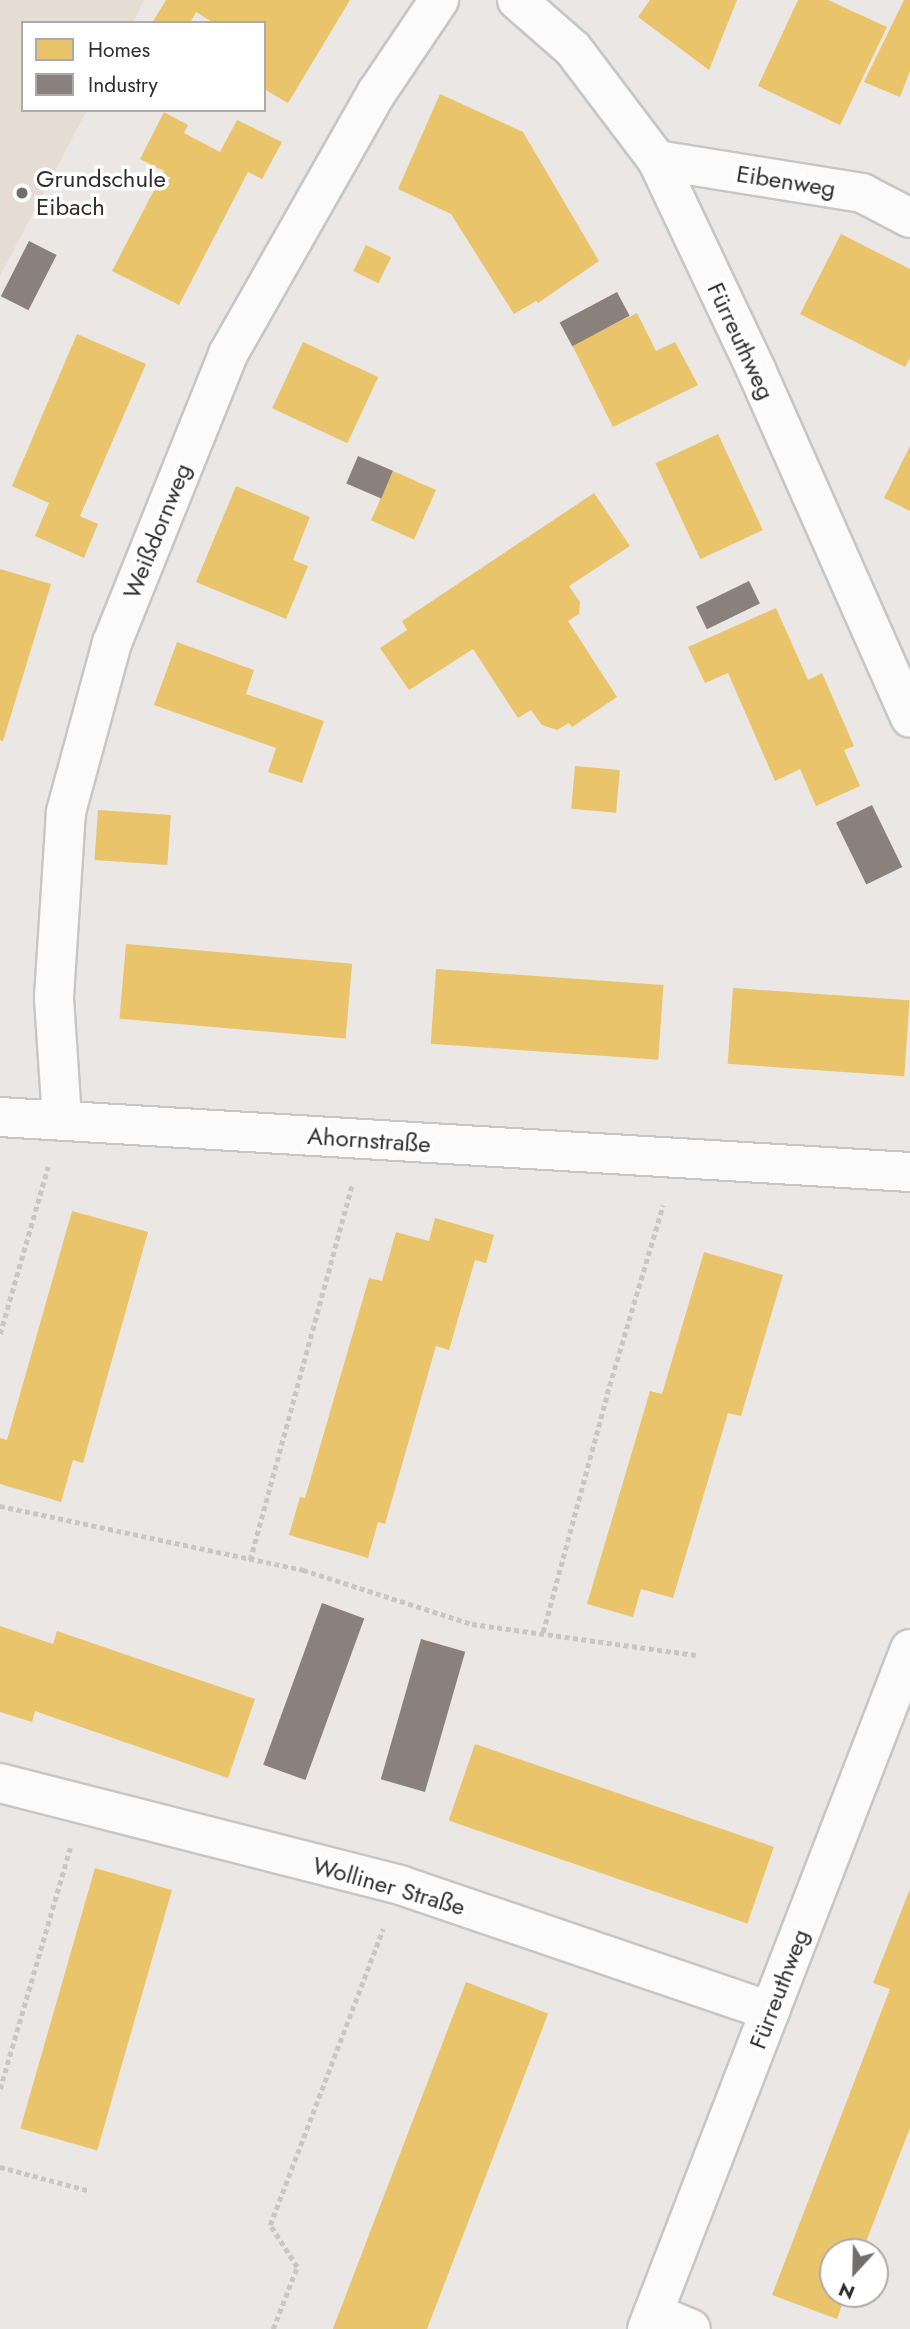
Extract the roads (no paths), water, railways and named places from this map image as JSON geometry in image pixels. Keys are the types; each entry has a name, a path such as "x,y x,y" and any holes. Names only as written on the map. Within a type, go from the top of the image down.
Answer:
{"street":[{"name":"Weißdornweg","path":"62,1119 54,997 66,813 112,643 228,354 377,92 439,0"},
{"name":"Fürreuthweg","path":"517,0 573,50 657,160 757,372 910,718"},
{"name":"Eibenweg","path":"657,160 862,193 910,218"},
{"name":"Ahornstraße","path":"0,1117 910,1172"},
{"name":"Fürreuthweg","path":"650,2321 770,2011 904,1688 910,1649"},
{"name":"Wolliner Straße","path":"0,1783 400,1885 770,2011"},
{"path":"650,2321 691,2329"}],"place":[{"name":"Grundschule Eibach","path":"22,193"}]}
